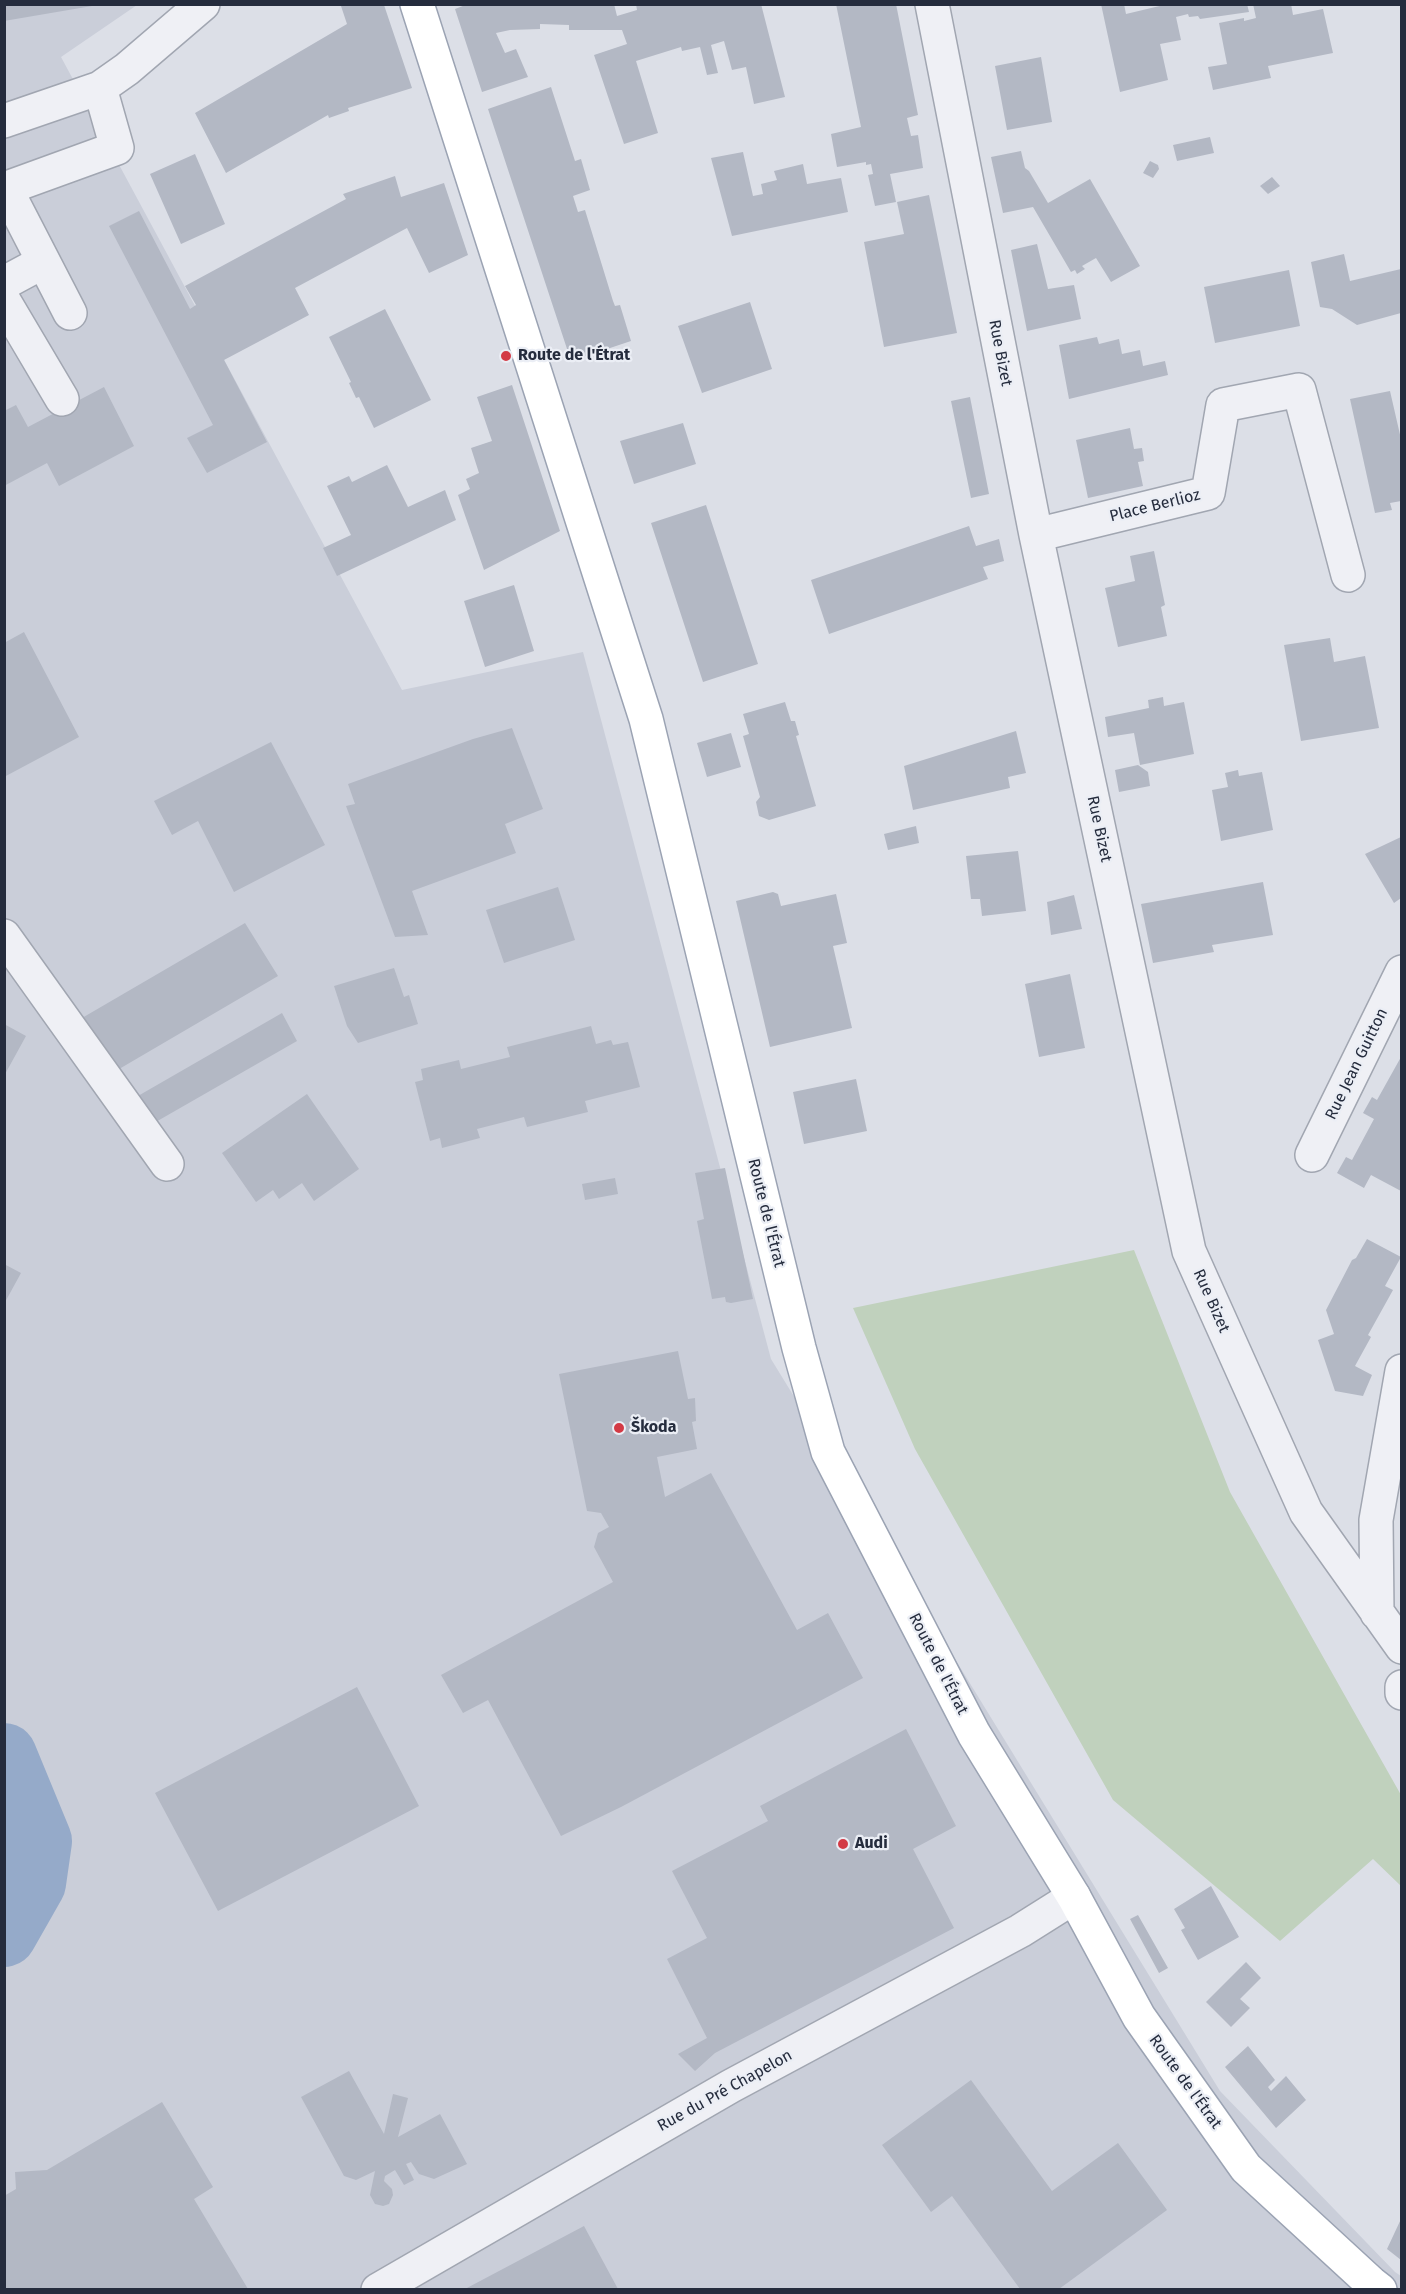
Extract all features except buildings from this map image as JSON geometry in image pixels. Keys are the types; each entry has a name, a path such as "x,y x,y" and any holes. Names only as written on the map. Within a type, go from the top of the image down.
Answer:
{"main road":[{"name":"Route de l'Étrat","path":"417,4 646,719 799,1348 828,1452 974,1734 1074,1897 1138,2017 1246,2168 1380,2289"}],"street":[{"path":"4,121 100,88 127,69 203,4"},
{"name":"Rue Bizet","path":"932,4 1036,535 1189,1251 1306,1512 1401,1647"},
{"path":"70,313 5,189 117,148 100,88"},
{"path":"4,283 44,262"},
{"path":"4,301 62,399"},
{"name":"Place Berlioz","path":"1036,535 1208,493 1223,405 1299,390 1348,575"},
{"path":"4,936 167,1164"},
{"name":"Rue Jean Guitton","path":"1312,1155 1401,972"},
{"path":"1377,1613 1376,1520 1401,1371"},
{"path":"1401,1687 1401,1693"},
{"name":"Rue du Pré Chapelon","path":"378,2289 731,2086 1020,1931 1074,1897"}],"shaded area":[{"path":"5,5 137,5 61,57 402,690 583,652 771,1359 1220,2091 1401,2276 1401,2289 5,2290"}],"green space":[{"path":"1134,1250 1230,1492 1401,1795 1401,1886 1373,1859 1280,1941 1113,1800 915,1449 853,1308"}],"waterway":[{"path":"4,1756 39,1841 33,1883 4,1934"}],"place":[{"name":"Route de l'Étrat","path":"506,356"},
{"name":"Škoda","path":"619,1428"},
{"name":"Audi","path":"843,1844"}]}
